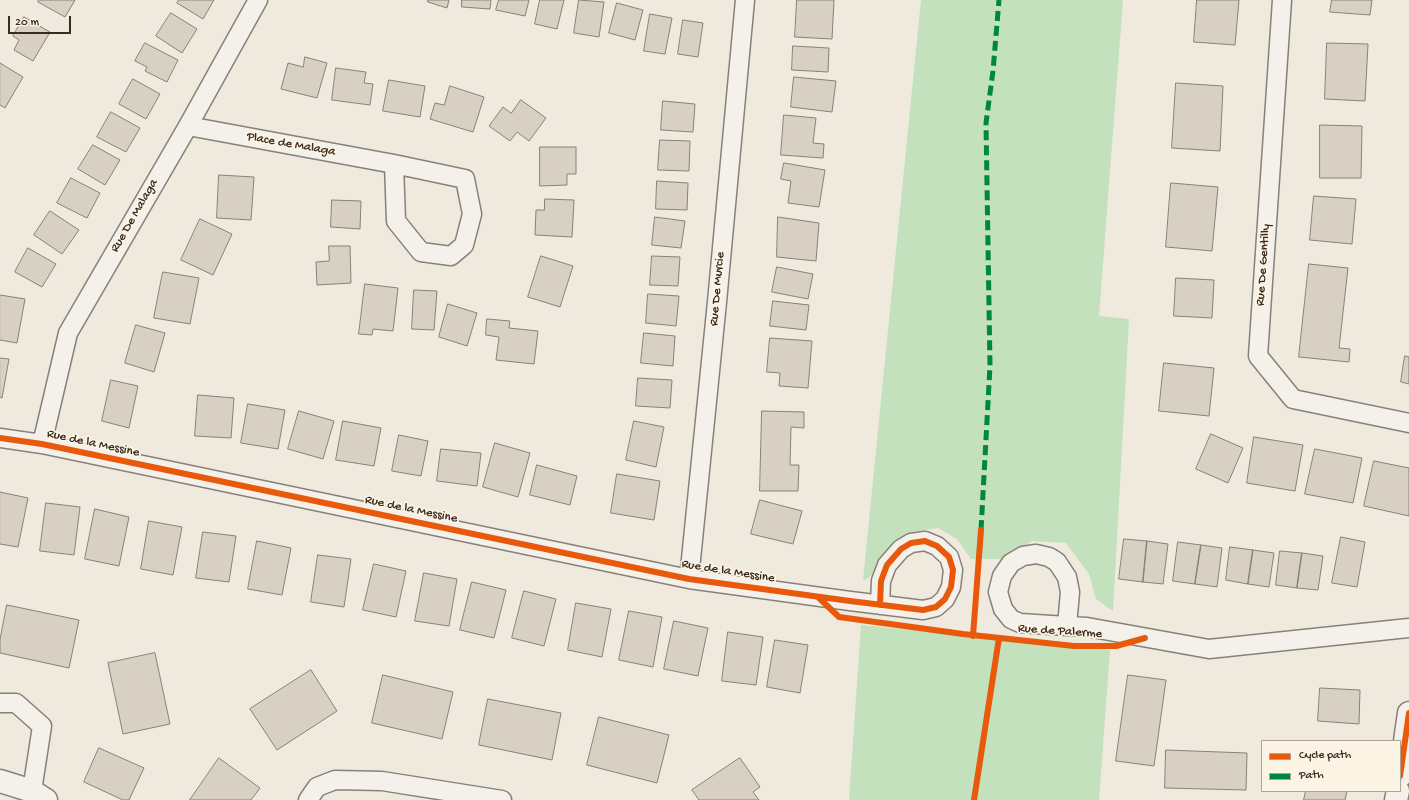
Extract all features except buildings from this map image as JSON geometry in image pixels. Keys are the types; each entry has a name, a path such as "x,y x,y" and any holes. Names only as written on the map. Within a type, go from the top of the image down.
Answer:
{"street":[{"name":"Rue De Malaga","path":"42,444 68,333 188,126 258,0"},
{"name":"Rue De Murcie","path":"689,579 717,302 745,0"},
{"name":"Rue De Gentilly","path":"1282,0 1258,356 1293,399 1409,423"},
{"name":"Place de Malaga","path":"188,126 394,164 465,179 472,214 464,245 451,256 420,252 396,221 394,164"},
{"name":"Rue de la Messine","path":"0,438 42,444 689,579 880,605 923,610 936,607 945,599 951,587 953,570 949,557 938,546 925,541 911,543 901,549 887,565 881,580 880,605"},
{"name":"Rue de Palerme","path":"1066,626 1070,592 1067,577 1057,562 1049,557 1036,554 1023,556 1011,563 1002,576 998,592 1003,609 1011,619 1020,623 1066,626 1087,627 1209,649 1409,628"},
{"path":"0,703 16,703 42,726 39,796 0,781"},
{"path":"1401,769 1409,713"},
{"path":"308,800 317,787 335,780 382,781 502,800"}],"green space":[{"path":"921,0 1123,0 1099,316 1129,319 1113,611 1096,599 1089,574 1066,543 1032,541 1001,559 971,559 957,539 938,528 912,532 890,546 881,565 870,577 863,581"},
{"path":"861,625 1110,650 1099,800 849,800"}],"marked path":[{"path":"981,530 990,366 986,123 993,71 999,0"}],"cycle path":[{"path":"0,438 42,444 689,579 850,601 923,610 936,607 945,599 951,587 953,570 949,557 937,546 925,541 911,543 901,549 887,565 881,581 880,605"},
{"path":"973,636 981,530"},
{"path":"818,597 839,617 963,634 1074,646 1116,646 1145,638"},
{"path":"974,800 999,638"},
{"path":"1401,769 1409,713"}]}
